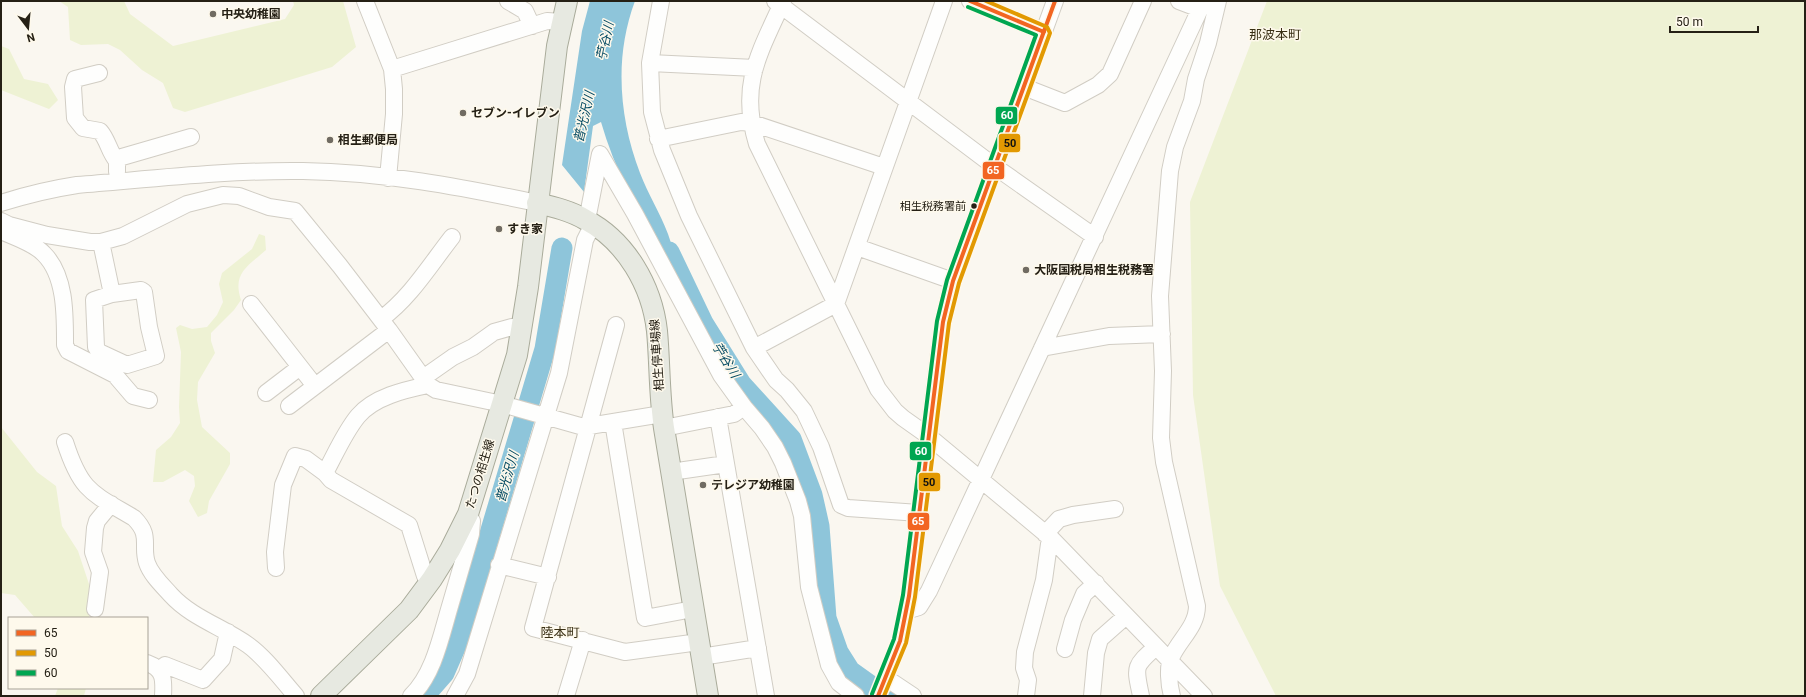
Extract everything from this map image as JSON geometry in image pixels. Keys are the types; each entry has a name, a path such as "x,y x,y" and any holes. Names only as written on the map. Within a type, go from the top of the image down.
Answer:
{"main road":[{"path":"537,203 557,46 567,1"},
{"name":"相生停車場線","path":"537,203 564,210 590,222 619,245 635,265 650,301 657,330 663,421 708,696"},
{"name":"たつの相生線","path":"321,696 409,610 432,580 450,550 468,514 506,405 522,328 537,203"}],"street":[{"path":"365,1 392,69 394,114 388,178"},
{"path":"508,1 525,11 532,26"},
{"path":"661,1 650,63 651,102 658,139 689,216 754,348 776,380 787,390 804,411 821,447 841,505 848,508 919,513"},
{"path":"754,348 836,304 944,1"},
{"path":"970,1 1044,32"},
{"path":"913,696 882,685 900,641 913,576 927,435 943,322 953,281 1055,1"},
{"path":"1024,87 1065,103 1098,85 1110,74 1143,1"},
{"path":"906,611 919,607 929,592 1204,5 1179,1"},
{"path":"1172,696 1170,660 1194,622 1197,606 1166,470 1161,438 1163,371 1160,296 1170,171 1175,146 1182,123 1192,101 1196,79 1208,43 1218,1"},
{"path":"1095,237 994,166 780,2 754,68 750,88 749,104 757,144 878,389 903,418 927,435 981,479 1048,537 1096,584 1204,696"},
{"path":"392,69 547,21 562,22"},
{"path":"650,63 754,68"},
{"path":"99,73 76,79 73,87 75,118 83,128 100,131 106,138 112,156 117,161 117,182"},
{"path":"658,139 741,122 752,123 884,167"},
{"path":"117,161 122,157 191,137"},
{"path":"455,696 467,674 564,349 585,240 590,222 600,154 635,214 721,375 775,447 798,501 802,516 809,588 829,665 839,683 856,696"},
{"path":"1,203 21,196 54,188 117,182 275,172 347,173 388,178 537,203"},
{"path":"1,221 9,225 47,235 90,242 101,242 123,236 187,204 202,199 222,195 239,196 269,206 295,211 310,228 385,325 425,381 436,390 506,405 580,426 613,422 663,421 718,417 734,414 744,407"},
{"path":"1,231 44,253 56,272 64,299 66,345 68,351 115,375 133,396 148,400"},
{"path":"289,406 315,386 385,325 390,312 409,292 452,237"},
{"path":"101,242 112,294"},
{"path":"857,247 953,281"},
{"path":"141,290 144,292 149,328 156,356 127,365 99,352 96,347 92,305 94,300 112,294 141,290"},
{"path":"251,304 315,386"},
{"path":"616,325 533,628 625,652 758,648"},
{"path":"326,473 350,427 358,416 368,407 425,381 453,357 473,347 494,332 512,327 522,328"},
{"path":"1042,348 1110,336 1162,334"},
{"path":"266,393 300,367"},
{"path":"718,417 766,696"},
{"path":"613,422 645,618 693,609"},
{"path":"66,442 72,464 85,486 94,494 140,523 145,537 147,564 171,595 182,607 192,614 228,632 259,654 296,696"},
{"path":"276,568 275,552 283,485 295,456 306,459 326,473 331,480 409,525 425,576 432,580"},
{"path":"671,472 726,464"},
{"path":"95,609 100,572 93,552 95,528 98,521 111,504"},
{"path":"1026,696 1028,680 1024,668 1025,652 1044,580 1049,544 1048,537 1059,519 1115,509"},
{"path":"411,696 416,691 432,664 445,624 471,534 472,521 468,514"},
{"path":"499,565 548,577"},
{"path":"1065,649 1073,620 1084,594 1096,584"},
{"path":"1092,696 1096,653 1100,639 1126,616"},
{"path":"165,665 203,680 222,659 228,632"},
{"path":"566,696 583,640"},
{"path":"1141,696 1136,670 1141,661 1156,647"},
{"path":"148,663 156,666 161,671 164,688 163,696"}],"green space":[{"path":"59,1 124,1 130,14 173,46 285,19 294,5 293,1 343,1 356,47 332,67 185,112 173,108 163,83 142,70 120,50 108,44 81,45 70,40 68,7"},
{"path":"1267,1 1805,1 1805,696 1276,696 1220,586 1193,395 1190,202"},
{"path":"1,46 9,49 24,79 48,84 58,100 49,109 1,90"},
{"path":"259,234 265,236 266,250 243,271 239,283 241,300 234,310 211,333 211,341 215,353 198,382 197,400 202,427 230,453 230,464 209,501 207,513 198,517 189,501 195,486 194,476 185,470 163,482 153,482 156,450 171,437 180,423 179,407 181,352 176,328 180,325 192,329 207,327 217,315 223,302 219,284 222,273 252,249"},
{"path":"1,427 37,472 56,486 62,526 78,551 93,596 89,617 34,617 15,595 1,593"},
{"path":"58,689 86,689 84,696 55,696"}],"water":[{"path":"590,1 635,1 628,22 622,66 622,87 627,131 640,173 668,234 689,304 640,215 618,169 601,122 593,126 584,192 562,165 582,31"}],"waterway":[{"name":"普光沢川","path":"424,696 444,673 458,641 545,349 562,248"},
{"name":"苧谷川","path":"669,252 703,323 741,384 791,439 812,495 819,526 826,618 838,652 850,671 885,696"}],"transit line":[{"name":"65","path":"970,1 1044,32"},
{"name":"50","path":"884,696 906,643 915,597 949,323 959,283 1050,33 1047,27 986,1"},
{"name":"65","path":"878,696 900,641 909,596 943,322 953,281 1055,1"},
{"name":"60","path":"872,694 894,639 903,595 937,321 947,280 1036,35 968,7"}],"place":[{"name":"中央幼稚園","path":"213,14"},
{"name":"セブン-イレブン","path":"463,113"},
{"name":"相生郵便局","path":"330,140"},
{"name":"相生税務署前","path":"974,206"},
{"name":"すき家","path":"499,229"},
{"name":"大阪国税局相生税務署","path":"1026,270"},
{"name":"テレジア幼稚園","path":"703,485"}],"district":[{"name":"那波本町","path":"1275,34"},
{"name":"陸本町","path":"560,632"}]}
